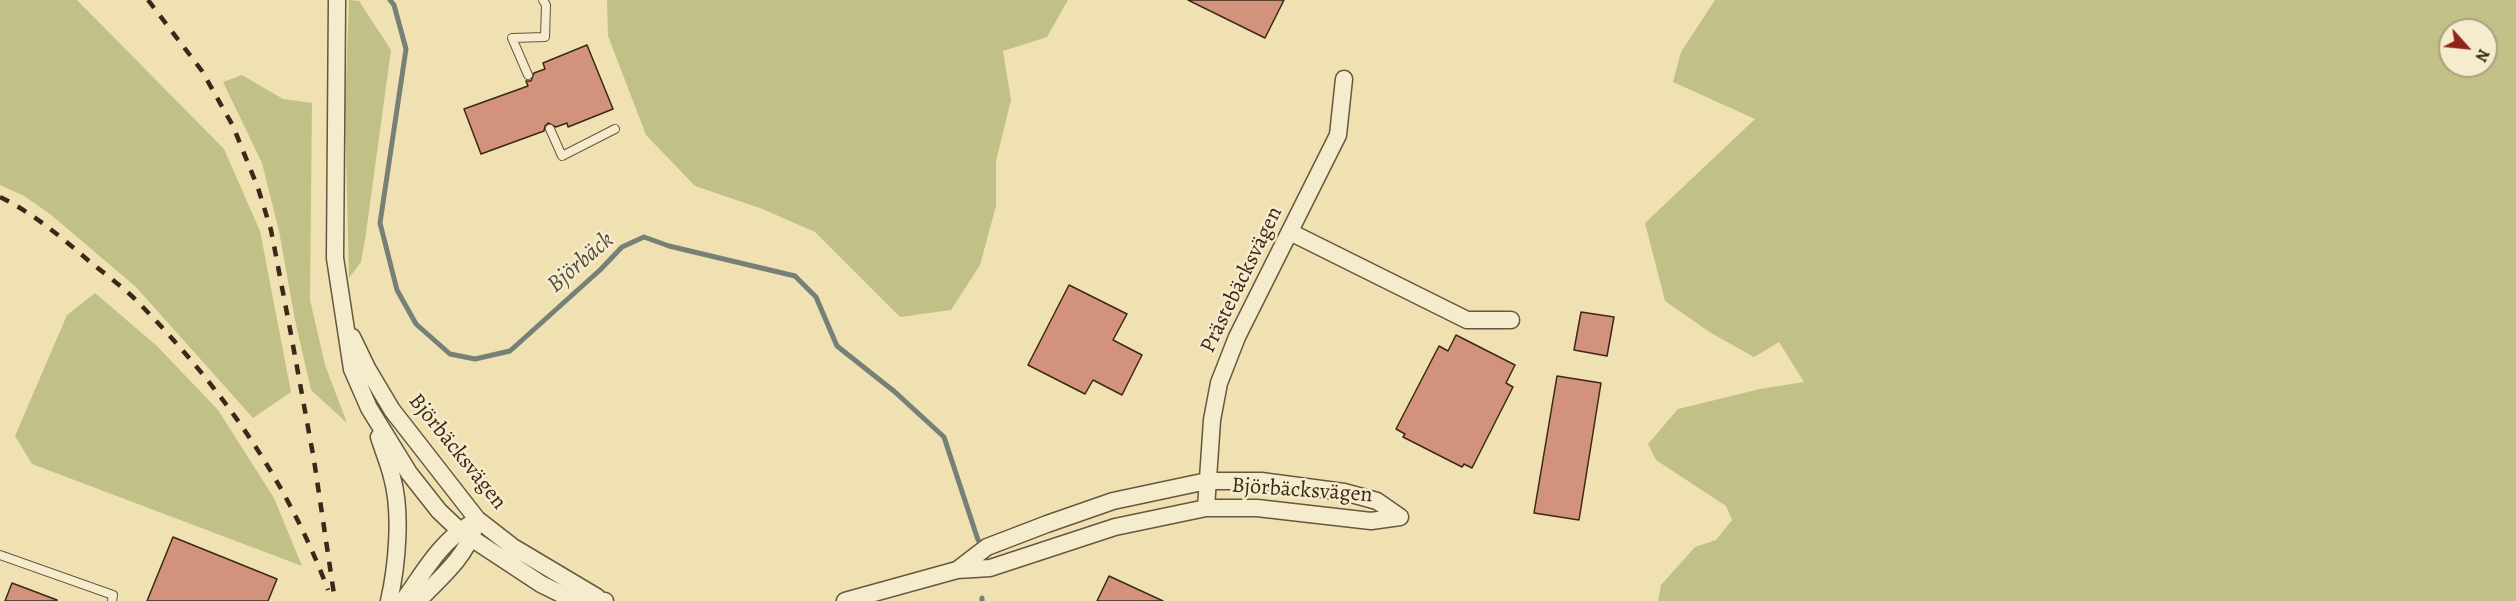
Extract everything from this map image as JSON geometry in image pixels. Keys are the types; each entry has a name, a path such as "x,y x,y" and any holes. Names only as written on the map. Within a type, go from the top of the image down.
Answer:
{"street":[{"name":"Björbäcksvägen","path":"337,0 335,258 352,369 369,408 409,474 439,511 465,535 541,584 565,596 604,601"},
{"name":"Prästebäcksvägen","path":"1206,508 1212,420 1218,382 1237,337 1338,135 1344,79"},
{"path":"1290,232 1467,320 1511,320"},
{"name":"Björbäcksvägen","path":"343,317 367,368 392,410 477,519 513,547 604,601"},
{"path":"369,408 393,479 397,530 395,576 389,601"},
{"name":"Björbäcksvägen","path":"845,601 957,570 990,568 1115,526 1206,508 1257,508 1371,521 1400,517 1377,501 1344,492 1261,481 1207,481 1113,501 1047,524 987,547 957,570"},
{"path":"418,601 457,561 465,535 477,519"},
{"path":"403,601 442,548 465,535"}],"lane":[{"path":"528,75 512,38 545,37 546,5 543,0"},
{"path":"550,129 562,156 615,129"},
{"path":"0,555 113,595 112,601"}],"shaded area":[{"path":"0,0 77,0 224,149 260,231 291,392 253,418 136,287 50,214 24,196 0,185"},
{"path":"349,0 359,1 391,50 361,262 349,278 345,108"},
{"path":"607,0 1068,0 1047,37 1003,51 1011,100 996,161 996,206 980,265 951,310 900,317 815,232 760,208 695,186 646,135 608,36"},
{"path":"1715,0 2516,0 2516,601 1658,601 1661,585 1695,547 1716,540 1732,520 1726,506 1656,460 1648,444 1678,409 1760,389 1804,382 1779,342 1754,357 1711,333 1665,301 1645,223 1755,119 1673,82 1681,52"},
{"path":"242,75 283,99 312,103 310,300 325,365 347,423 311,390 295,320 279,231 262,163 223,82"},
{"path":"95,293 157,346 218,410 274,498 302,566 32,464 15,436 67,315"}],"building":[{"path":"1188,0 1284,0 1265,38"},
{"path":"587,45 613,109 568,127 567,123 556,127 548,123 544,131 481,154 464,109 528,86 526,81 531,81 534,73 545,69 543,63"},
{"path":"1069,285 1127,314 1113,340 1142,355 1122,395 1093,380 1085,394 1028,365"},
{"path":"1581,312 1614,317 1607,356 1574,350"},
{"path":"1456,335 1515,365 1506,383 1513,387 1472,468 1464,464 1462,467 1403,437 1405,434 1396,429 1439,346 1448,351"},
{"path":"1557,376 1601,383 1579,520 1534,513"},
{"path":"173,537 277,579 268,601 147,601"},
{"path":"1109,576 1163,601 1097,601"},
{"path":"12,583 57,600 57,601 5,601"}],"waterway":[{"name":"Björbäck","path":"390,0 394,5 406,49 380,223 397,290 416,324 450,354 475,359 510,351 600,270 622,247 644,237 669,246 795,276 816,297 837,346 895,392 944,437 978,540"}],"railway":[{"path":"148,0 202,71 233,126 258,188 271,230 290,329 314,460 335,601"},
{"path":"0,197 24,210 46,226 126,291 197,367 224,401 271,472 311,549 328,590"}]}
